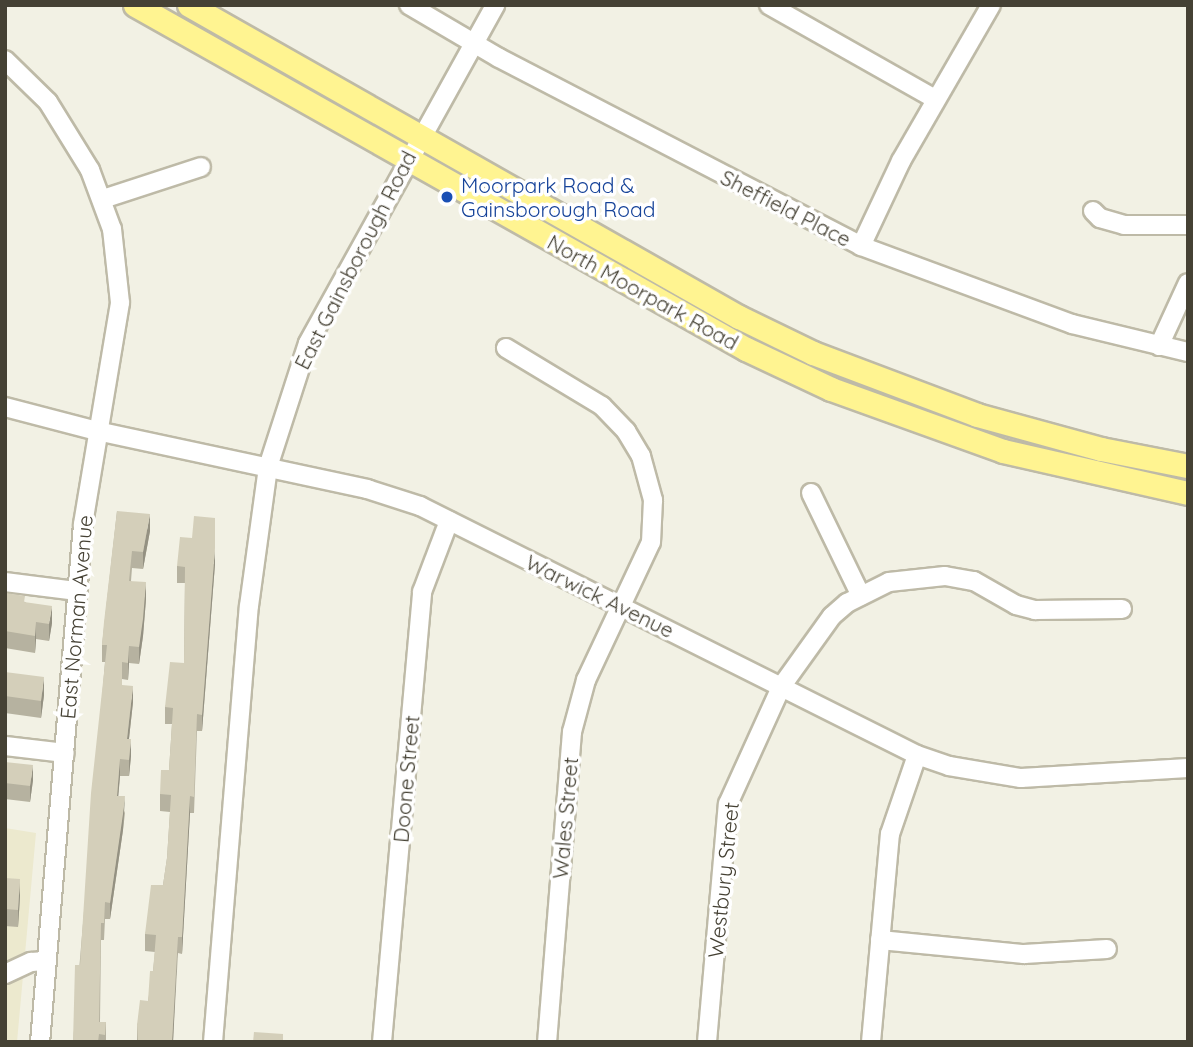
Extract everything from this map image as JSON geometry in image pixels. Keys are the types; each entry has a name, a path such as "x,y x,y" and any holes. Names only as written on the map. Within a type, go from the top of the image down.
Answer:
{"main road":[{"name":"North Moorpark Road","path":"135,5 746,349 831,389 1003,451 1188,493"},
{"name":"North Moorpark Road","path":"189,5 739,317 813,353 977,415 1089,446 1188,466"}],"street":[{"name":"Sheffield Place","path":"409,5 474,43 861,246 985,296 1188,352"},
{"name":"East Gainsborough Road","path":"212,1042 248,606 268,467 308,343 419,137 495,5"},
{"path":"769,5 935,99"},
{"path":"861,246 935,99 990,5"},
{"name":"East Norman Avenue","path":"5,61 48,102 73,138 103,199 112,229 120,303 112,372 97,431 76,591 40,1042"},
{"path":"103,199 201,167"},
{"path":"1093,211 1100,218 1124,225 1188,225"},
{"path":"1159,346 1188,283"},
{"name":"Wales Street","path":"506,348 602,406 626,431 641,456 654,518 651,542 586,680 572,732 547,1042"},
{"name":"Warwick Avenue","path":"5,407 97,431 367,489 420,506 623,605 917,755 986,775 1021,778 1188,768"},
{"path":"811,493 861,596"},
{"name":"Doone Street","path":"382,1042 422,592 449,521"},
{"name":"Westbury Street","path":"707,1042 728,804 781,687 820,628 861,596 890,582 945,576 974,581 1016,606 1035,610 1122,609"},
{"path":"5,582 76,591"},
{"path":"5,746 65,753"},
{"path":"871,1042 890,834 917,755"},
{"path":"880,940 1024,954 1107,949"},
{"path":"5,974 31,962 46,961"}],"shaded area":[{"path":"5,828 36,833 17,1042 5,1042"}],"building":[{"path":"117,511 150,514 143,552 132,551 129,581 146,582 143,619 139,647 129,646 128,663 122,662 122,685 133,686 127,739 131,739 129,760 120,759 117,796 125,796 123,814 110,903 105,902 104,923 101,923 99,1022 106,1022 105,1035 99,1034 98,1042 73,1042 75,965 80,965 91,793 107,645 102,645"},
{"path":"194,516 215,518 215,548 202,715 197,714 194,797 190,796 182,937 178,937 172,1042 138,1042 140,1000 148,1001 156,935 145,934 151,885 163,885 167,858 171,795 160,794 161,770 169,770 173,708 165,707 170,662 184,663 185,567 177,566 180,537 192,538"},
{"path":"5,593 25,596 24,602 52,606 49,624 36,622 35,636 5,631"},
{"path":"5,672 44,677 41,701 5,696"},
{"path":"5,762 33,765 30,786 5,783"},
{"path":"5,878 20,879 18,910 5,909"},
{"path":"254,1032 283,1034 283,1042 253,1042"}],"place":[{"name":"Moorpark Road & Gainsborough Road","path":"447,197"}]}
